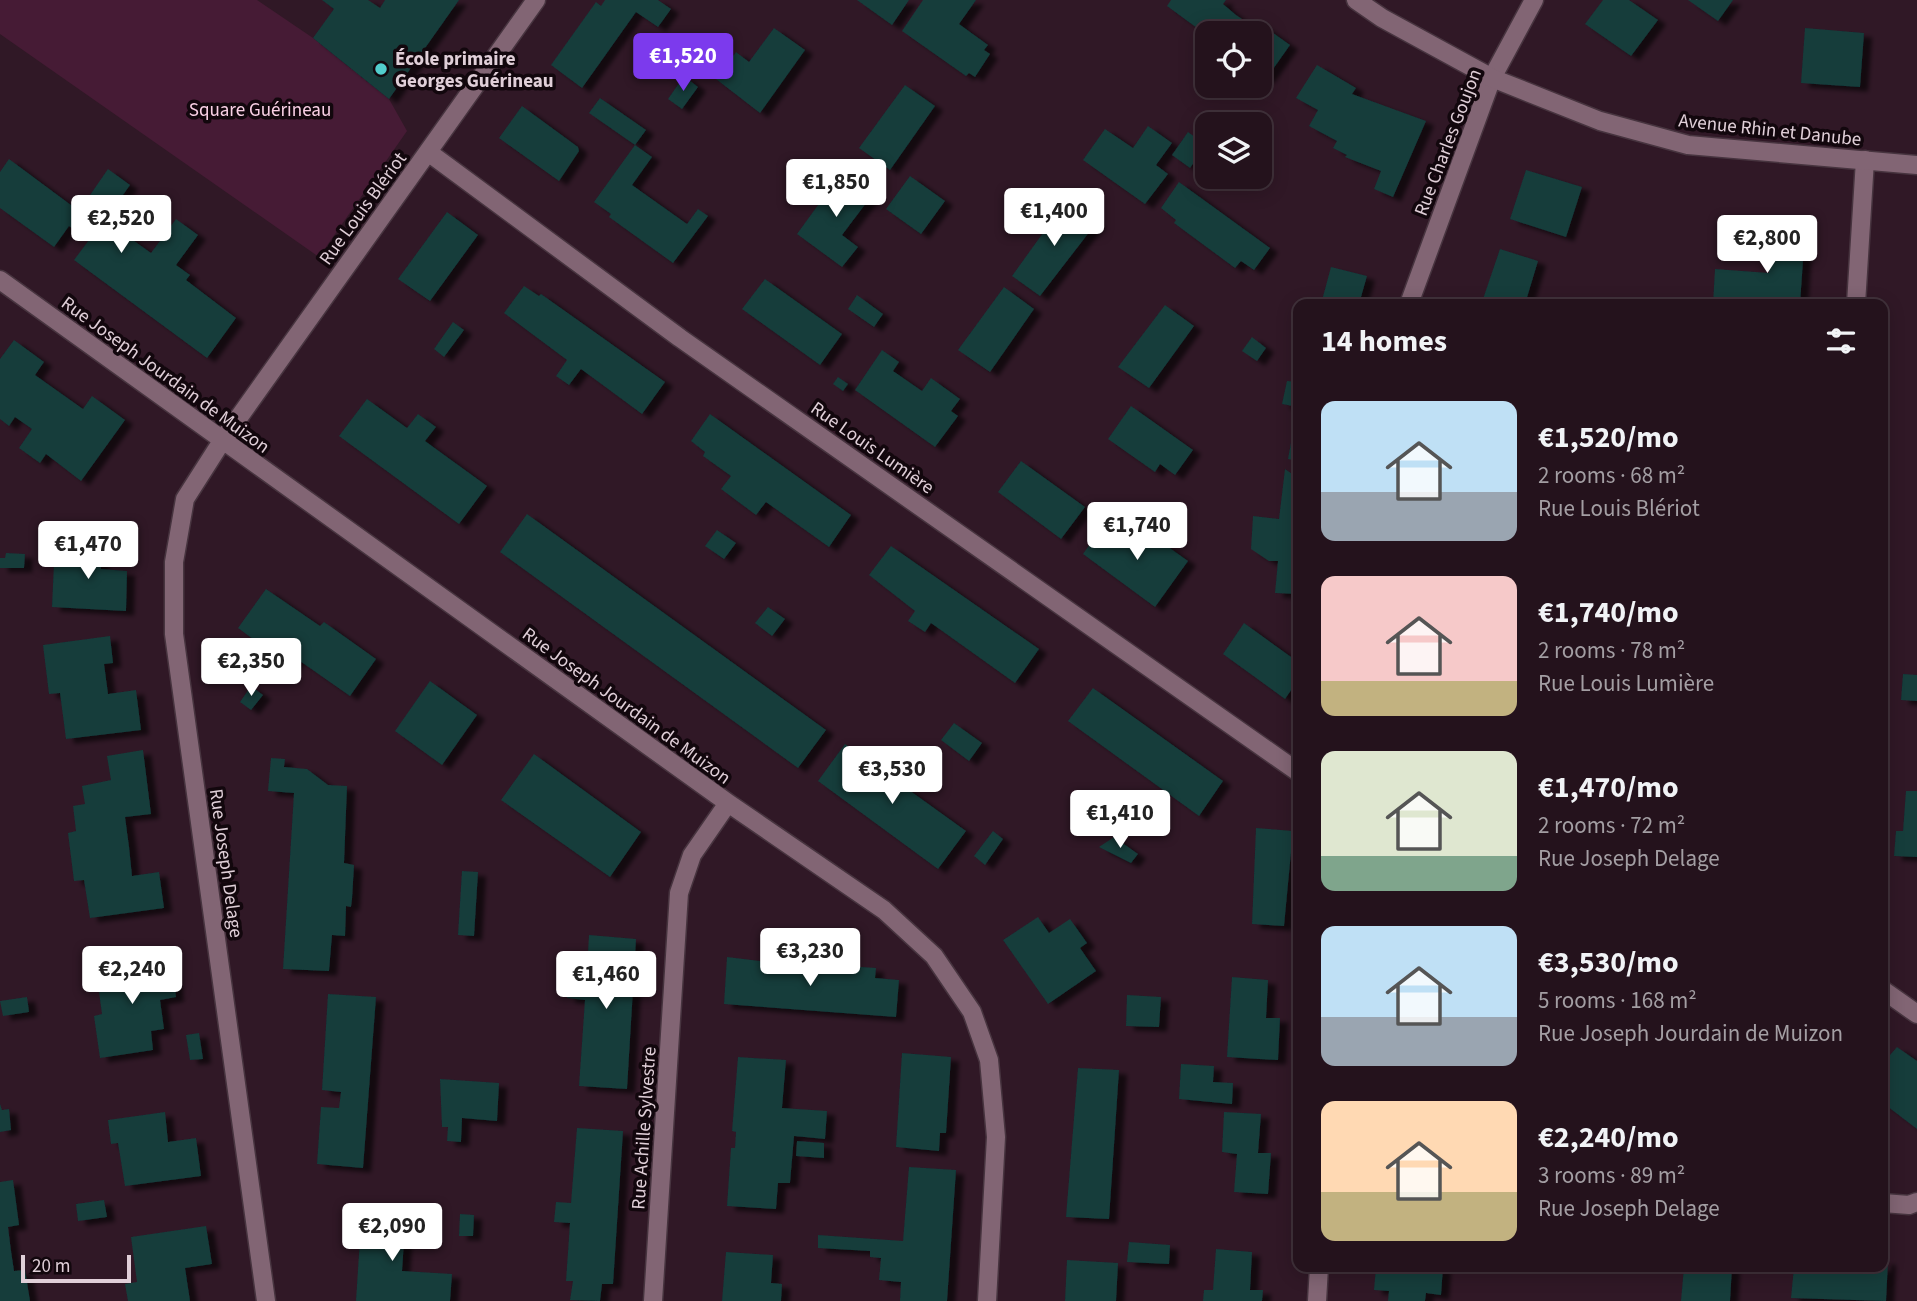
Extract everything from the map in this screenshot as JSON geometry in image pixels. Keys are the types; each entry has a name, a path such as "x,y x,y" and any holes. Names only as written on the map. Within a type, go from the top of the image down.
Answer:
{"street":[{"name":"Rue Louis Blériot","path":"222,441 536,0"},
{"name":"Avenue Rhin et Danube","path":"1356,0 1382,18 1492,78 1600,121 1688,145 1917,165"},
{"name":"Rue Charles Goujon","path":"1411,299 1492,78 1534,0"},
{"name":"Rue Louis Lumière","path":"428,152 691,345 1293,768"},
{"path":"1856,299 1866,160"},
{"name":"Rue Joseph Jourdain de Muizon","path":"0,281 728,803 884,909 934,956 972,1012 989,1060 996,1137 987,1301"},
{"name":"Rue Joseph Delage","path":"222,441 185,499 174,562 174,634 266,1301"},
{"name":"Rue Achille Sylvestre","path":"653,1301 679,893 692,855 728,803"},
{"path":"1888,994 1917,1014"},
{"path":"1888,1203 1909,1205 1917,1202"},
{"path":"1317,1301 1319,1272"}],"green space":[{"name":"Square Guérineau","path":"0,0 257,0 313,38 389,99 407,131 319,257 0,34"}],"building":[{"name":"École primaire Georges Guérineau","path":"322,0 368,0 380,8 385,0 459,0 389,99 313,38 334,9"},
{"path":"605,0 658,0 671,9 658,27 636,12 582,88 551,65 596,2 601,6"},
{"path":"857,0 909,0 892,25"},
{"path":"923,0 976,0 959,24 988,45 984,50 990,54 975,77 969,73 966,76 902,31"},
{"path":"1171,0 1226,0 1223,4 1245,21 1195,21 1195,26 1167,6"},
{"path":"1603,0 1629,0 1658,20 1631,56 1585,24"},
{"path":"1688,0 1733,0 1718,21"},
{"path":"774,28 805,50 760,113 716,79 736,52 749,62"},
{"path":"1805,28 1864,33 1860,87 1801,83"},
{"path":"1272,32 1290,45 1272,70"},
{"path":"1317,65 1356,88 1352,94 1426,121 1393,197 1374,189 1381,171 1345,157 1347,155 1333,148 1337,141 1309,126 1318,110 1296,98"},
{"path":"684,76 698,87 682,109 668,99"},
{"path":"905,85 935,106 890,170 859,148"},
{"path":"600,98 646,130 635,145 589,113"},
{"path":"522,106 578,147 579,151 559,181 499,138"},
{"path":"1148,126 1172,143 1156,165 1168,174 1145,204 1083,160 1105,129 1133,148"},
{"path":"1188,132 1195,137 1195,161 1190,168 1172,155"},
{"path":"635,145 652,157 632,185 687,224 698,209 708,216 673,263 609,217 611,214 594,202"},
{"path":"9,159 79,211 108,169 130,185 105,220 151,253 176,219 198,235 176,265 190,275 186,280 236,318 207,358 74,260 89,240 69,226 54,247 0,208 0,172"},
{"path":"1526,170 1582,187 1566,237 1510,219"},
{"path":"842,172 873,194 842,235 858,247 842,267 797,234"},
{"path":"910,176 945,201 921,234 886,209"},
{"path":"1179,182 1270,248 1254,270 1241,261 1235,268 1174,223 1176,220 1161,208"},
{"path":"1066,201 1097,222 1040,296 1012,276"},
{"path":"447,212 478,235 430,301 398,279"},
{"path":"1772,228 1805,231 1800,299 1713,299 1715,269 1769,273"},
{"path":"1500,249 1538,261 1527,299 1483,299"},
{"path":"1331,267 1367,276 1360,299 1322,299"},
{"path":"765,279 842,334 820,365 742,309"},
{"path":"524,286 539,296 541,294 665,382 642,414 581,369 569,385 556,376 567,360 504,313"},
{"path":"1004,287 1034,309 990,372 958,350"},
{"path":"857,295 883,314 874,327 848,309"},
{"path":"1165,305 1194,326 1149,388 1118,367"},
{"path":"453,322 464,330 444,357 434,349"},
{"path":"1252,337 1266,348 1257,361 1242,351"},
{"path":"14,340 44,362 35,375 83,409 92,396 125,420 81,481 46,454 40,463 19,448 32,429 15,417 9,426 0,419 0,359"},
{"path":"882,350 899,362 893,371 922,391 931,378 960,399 951,411 958,416 935,447 855,390"},
{"path":"838,377 848,384 843,391 833,384"},
{"path":"1287,381 1293,382 1293,406 1282,404"},
{"path":"367,399 407,428 418,414 436,427 425,441 487,486 459,524 339,436"},
{"path":"1131,406 1193,450 1175,475 1160,464 1155,472 1108,439"},
{"path":"710,414 851,515 829,547 766,502 756,515 721,489 731,476 703,456 705,452 691,441"},
{"path":"1293,432 1293,460 1288,459"},
{"path":"1021,461 1085,507 1061,539 998,492"},
{"path":"1285,469 1293,475 1293,594 1275,593 1278,561 1269,561 1251,549 1253,516 1279,519"},
{"path":"527,514 826,730 798,768 500,552"},
{"path":"1106,522 1137,545 1146,531 1188,561 1155,607 1083,554"},
{"path":"717,530 736,543 724,559 705,546"},
{"path":"68,541 101,542 101,569 127,571 126,611 52,607 54,563 66,563"},
{"path":"891,546 1039,649 1015,683 931,623 925,632 908,621 915,611 869,575"},
{"path":"6,553 25,554 24,568 0,568 0,558 5,558"},
{"path":"266,589 320,626 324,622 376,659 350,696 297,659 291,667 238,628"},
{"path":"768,607 785,619 772,636 755,623"},
{"path":"1244,623 1293,658 1293,687 1285,699 1223,654"},
{"path":"110,636 113,663 104,664 108,694 136,690 141,730 66,739 60,693 49,694 43,645"},
{"path":"1903,674 1917,675 1917,701 1901,700"},
{"path":"430,681 477,715 442,765 395,731"},
{"path":"251,686 263,695 251,710 240,702"},
{"path":"1093,688 1223,781 1199,816 1068,721"},
{"path":"954,723 982,743 969,761 941,740"},
{"path":"845,744 966,831 938,869 818,781"},
{"path":"143,750 151,814 125,817 132,876 159,872 164,908 90,918 84,880 74,881 68,833 76,831 73,806 85,804 82,786 111,780 107,756"},
{"path":"534,754 641,832 610,877 501,800"},
{"path":"271,758 285,759 284,767 307,769 328,785 347,786 344,863 354,865 352,899 351,907 346,906 345,936 332,935 329,971 283,969 294,793 268,791"},
{"path":"1906,791 1917,791 1917,857 1894,856 1896,831 1903,831"},
{"path":"1256,828 1293,831 1284,926 1252,924"},
{"path":"993,831 1003,839 985,865 974,856"},
{"path":"1114,837 1138,854 1131,863 1099,847"},
{"path":"462,871 478,872 474,936 458,935"},
{"path":"1038,917 1049,933 1070,919 1087,943 1080,948 1096,971 1048,1004 1003,940"},
{"path":"589,935 636,939 627,1089 579,1086 585,1000 567,998 570,970 587,971"},
{"path":"727,957 801,966 817,964 876,968 875,978 899,980 896,1017 724,1004"},
{"path":"171,959 176,997 160,1000 164,1029 151,1031 153,1050 100,1058 94,1016 102,1014 96,970"},
{"path":"1232,977 1268,980 1266,1018 1280,1018 1278,1060 1227,1057"},
{"path":"328,994 376,997 363,1168 317,1164 321,1107 339,1108 341,1092 322,1090"},
{"path":"1127,995 1161,997 1159,1027 1126,1026"},
{"path":"27,997 29,1012 3,1016 0,1001"},
{"path":"199,1033 203,1059 190,1060 186,1035"},
{"path":"1897,1047 1917,1061 1917,1129 1888,1107 1888,1057"},
{"path":"902,1053 951,1057 946,1133 940,1133 939,1151 896,1147"},
{"path":"738,1057 786,1060 782,1108 827,1111 825,1139 794,1136 790,1183 778,1183 776,1209 727,1206 731,1148 735,1148 736,1132 732,1131"},
{"path":"1181,1064 1214,1066 1213,1082 1233,1083 1232,1104 1179,1099"},
{"path":"1078,1068 1119,1070 1109,1219 1066,1217"},
{"path":"440,1079 499,1083 497,1121 462,1118 461,1142 447,1141 448,1127 442,1127"},
{"path":"0,1104 2,1110 9,1109 11,1130 0,1132"},
{"path":"165,1112 168,1142 196,1138 201,1176 125,1186 118,1143 111,1144 108,1120"},
{"path":"1224,1112 1261,1114 1258,1153 1271,1153 1268,1194 1234,1192 1237,1154 1222,1152"},
{"path":"577,1128 623,1131 613,1284 602,1284 600,1301 570,1300 573,1281 566,1281 570,1223 554,1222 556,1202 571,1203"},
{"path":"797,1141 824,1143 824,1158 796,1156"},
{"path":"909,1167 956,1170 947,1301 900,1301 901,1282 879,1280 881,1258 870,1257 870,1251 818,1248 818,1235 903,1241"},
{"path":"13,1180 19,1225 8,1227 11,1251 14,1271 25,1270 30,1301 0,1301 0,1182"},
{"path":"104,1200 107,1217 78,1221 76,1204"},
{"path":"362,1207 406,1211 402,1271 452,1274 450,1301 356,1301"},
{"path":"460,1214 474,1215 473,1236 459,1236"},
{"path":"206,1226 212,1264 185,1268 190,1301 128,1301 125,1284 137,1282 131,1237"},
{"path":"1129,1242 1170,1245 1169,1264 1127,1262"},
{"path":"1216,1249 1252,1252 1250,1290 1263,1290 1262,1301 1203,1301 1204,1290 1213,1290"},
{"path":"726,1252 773,1255 771,1283 782,1284 781,1301 722,1301"},
{"path":"1067,1260 1118,1263 1116,1301 1065,1301"},
{"path":"1376,1272 1443,1272 1441,1295 1426,1293 1425,1301 1388,1301 1389,1291 1374,1290"},
{"path":"1684,1272 1732,1272 1730,1301 1681,1301"},
{"path":"1794,1272 1887,1272 1886,1301 1791,1298"}],"place":[{"name":"École primaire Georges Guérineau","path":"381,69"}]}
